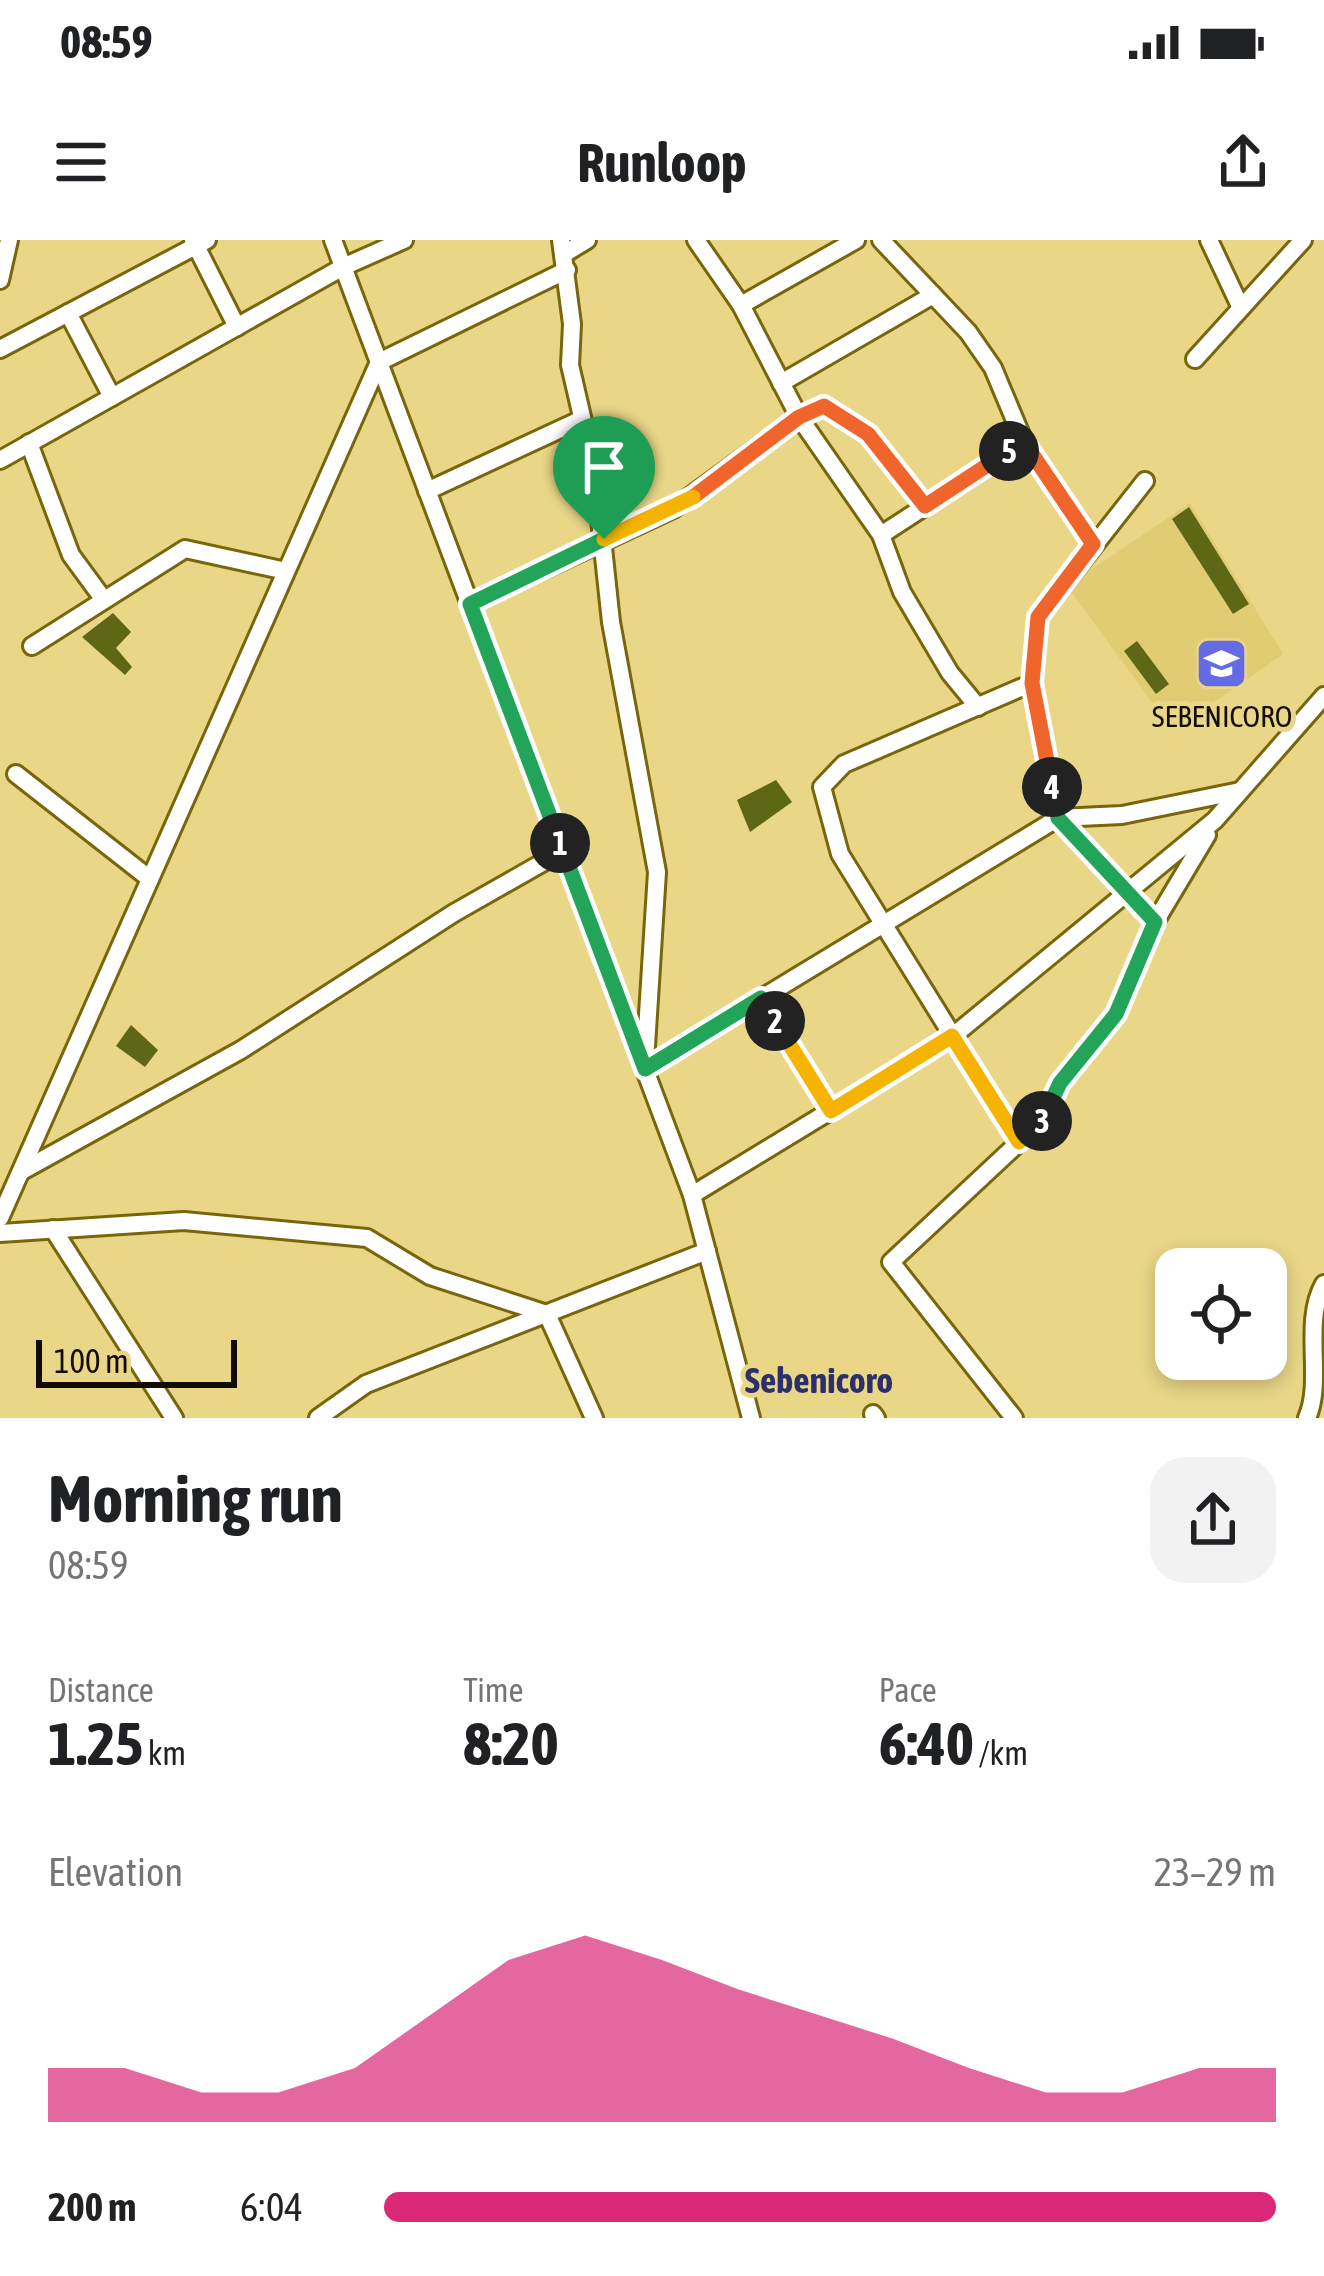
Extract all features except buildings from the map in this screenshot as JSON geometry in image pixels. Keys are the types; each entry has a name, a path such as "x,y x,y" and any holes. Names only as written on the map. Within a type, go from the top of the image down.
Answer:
{"street":[{"path":"0,245 9,240"},
{"path":"0,280 9,240"},
{"path":"333,240 692,1196 751,1418"},
{"path":"0,460 343,267 404,240"},
{"path":"0,1218 379,362 587,240"},
{"path":"696,240 741,305 799,417 880,535 902,592 950,674 978,707"},
{"path":"741,305 856,240"},
{"path":"881,240 993,368 1024,442 1093,544"},
{"path":"1209,240 1241,308"},
{"path":"1195,359 1303,240"},
{"path":"0,349 199,242 237,327"},
{"path":"564,255 570,365 595,473 611,622 657,872 645,1069"},
{"path":"781,383 933,295"},
{"path":"68,313 112,397"},
{"path":"470,604 694,496 799,417 824,406 868,434 925,506"},
{"path":"428,491 580,420"},
{"path":"880,535 1024,442"},
{"path":"29,443 71,555 104,600"},
{"path":"1145,481 1038,617 1032,683 1058,818 1155,922"},
{"path":"32,646 184,549 286,571"},
{"path":"1019,1142 840,854 822,787 844,764 1032,683"},
{"path":"692,1196 952,1036 1215,820 1324,696"},
{"path":"16,774 150,879"},
{"path":"645,1069 1058,818 1122,815 1241,791"},
{"path":"1013,1418 891,1262 1045,1118 1060,1083 1116,1014 1155,922 1215,820"},
{"path":"21,1171 241,1050 454,913 562,850"},
{"path":"761,998 831,1111"},
{"path":"0,1233 184,1221 367,1238 430,1276 547,1314 594,1418"},
{"path":"53,1229 174,1418"},
{"path":"318,1418 366,1384 707,1251"},
{"path":"1312,1416 1314,1302 1324,1284"}],"shaded area":[{"path":"1190,503 1283,654 1173,731 1067,586"}],"place":[{"name":"SEBENICORO","path":"1222,664"}],"district":[{"name":"Sebenicoro","path":"819,1380"}],"route":[{"path":"824,406 868,434 925,506 1024,442 1093,544 1038,617 1032,683 1058,818 1155,922 1116,1014 1060,1083 1045,1118 1019,1142 952,1036 831,1111 761,998 645,1069 470,604 604,539 694,496 799,417 824,406"}]}
